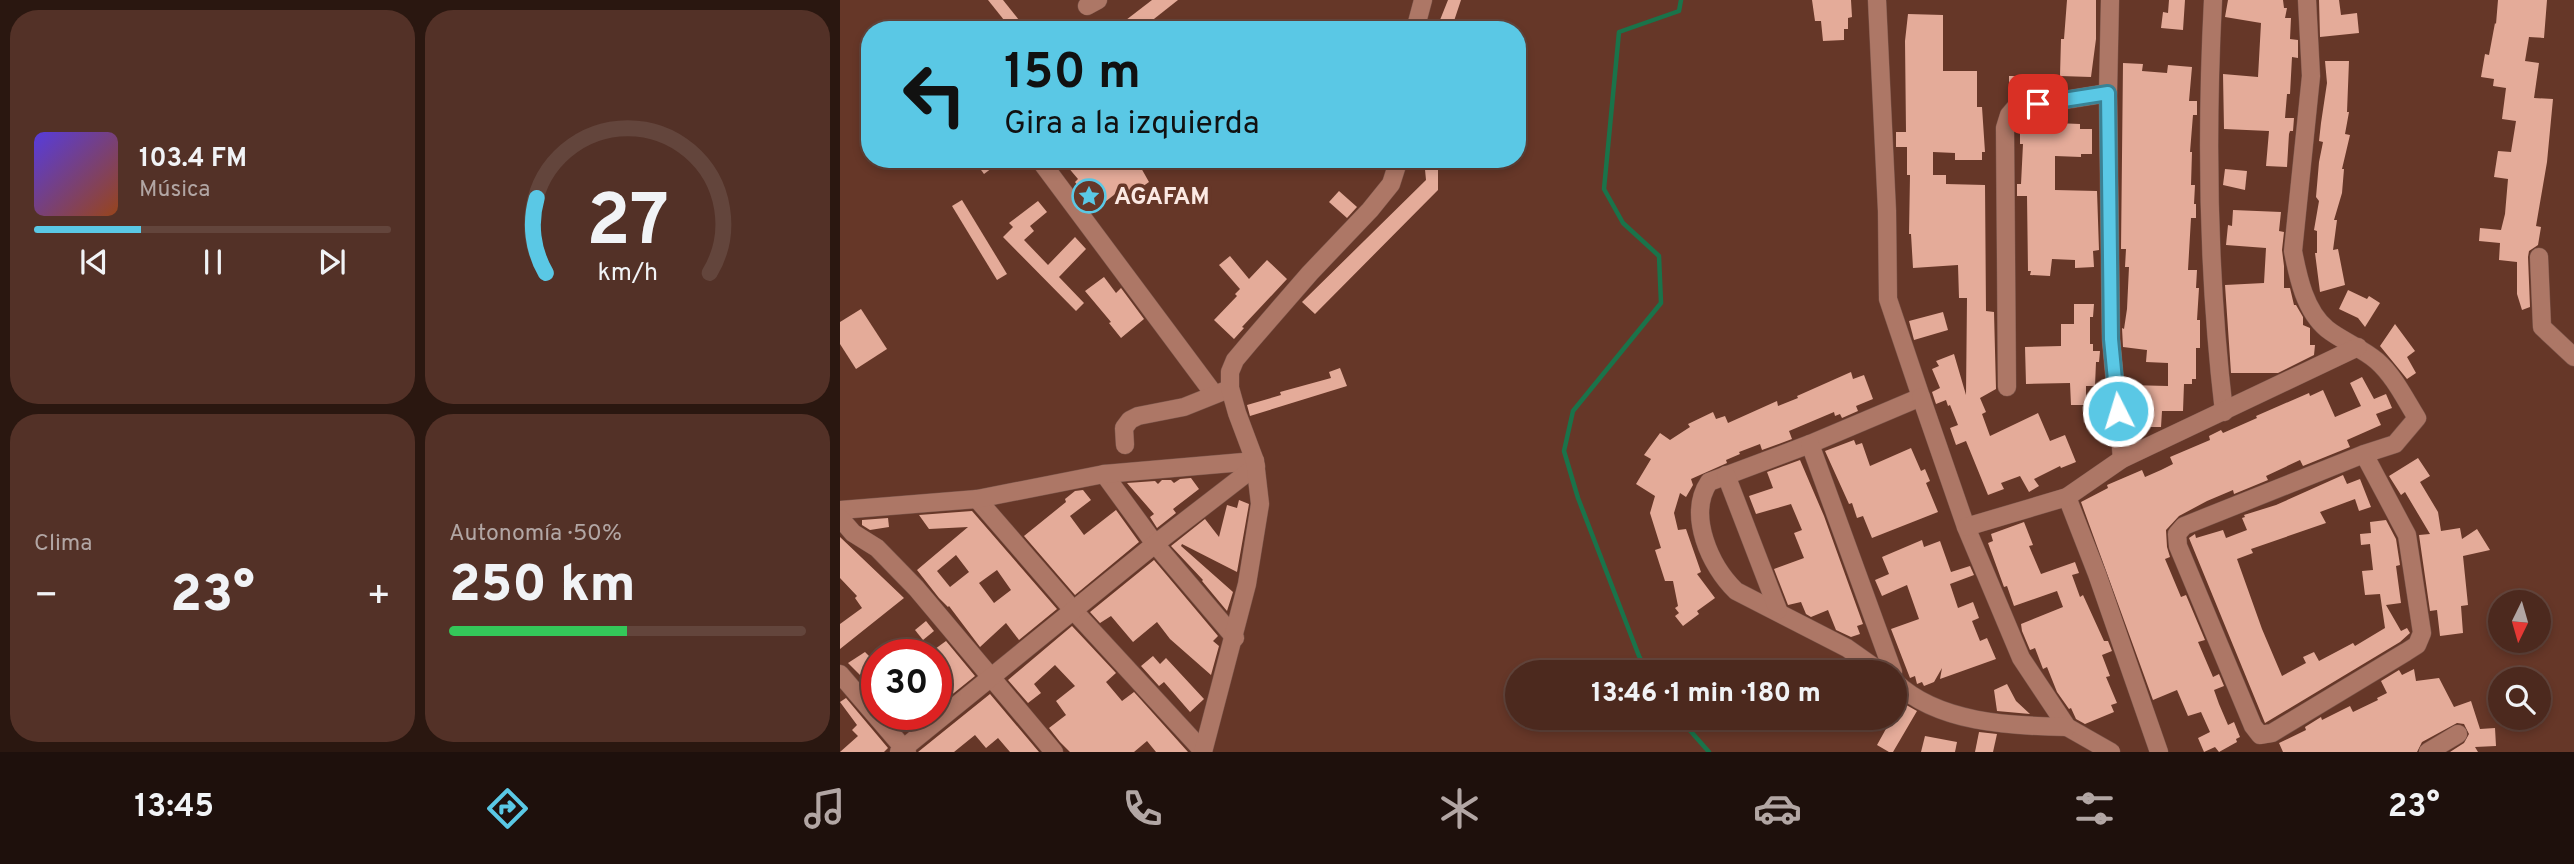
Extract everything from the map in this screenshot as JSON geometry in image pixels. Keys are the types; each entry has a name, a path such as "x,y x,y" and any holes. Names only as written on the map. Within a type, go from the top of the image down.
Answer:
{"street":[{"path":"1417,21 1423,0"},
{"path":"1877,0 1888,299 1966,527 2021,659 2067,727 2110,752"},
{"path":"2110,0 2108,93 2111,339 2122,459"},
{"path":"2213,0 2210,59 2211,223 2217,356 2224,412"},
{"path":"2307,0 2311,76 2293,251 2298,276 2309,305 2325,328 2379,363 2398,386 2417,418 2395,444 2364,454 2184,526 2177,534 2178,546 2199,598 2253,726 2260,735 2272,733 2406,652 2417,645 2422,633 2407,535 2364,454"},
{"path":"2007,387 2005,128 2009,115 2015,108 2108,93"},
{"path":"1046,168 1222,391 1255,463 1260,505 1247,584 1235,638 1203,751"},
{"path":"1125,445 1124,428 1130,420 1184,407 1222,391 1235,360 1310,273 1370,210 1391,184 1396,168"},
{"path":"2539,257 2542,327 2574,357"},
{"path":"1966,527 2067,497 2122,459 2358,347"},
{"path":"1864,660 1778,610 1736,591 1725,580 1709,553 1701,524 1701,494 1709,482 1810,444 1921,397"},
{"path":"1810,444 1888,660"},
{"path":"840,510 977,499 1104,474 1255,463"},
{"path":"840,674 903,751 1255,463"},
{"path":"1104,474 1155,544 1235,638"},
{"path":"1726,475 1778,610"},
{"path":"2067,497 2159,752"},
{"path":"977,499 1074,611 1203,751"},
{"path":"840,518 853,533 877,548 916,587 1054,752"},
{"path":"1907,694 1923,702 1973,719 2011,726 2067,727"},
{"path":"2428,752 2458,734"}],"building":[{"path":"988,0 1003,0 1020,21 1005,21"},
{"path":"1152,0 1178,0 1151,21 1125,21"},
{"path":"1448,0 1461,0 1454,21 1440,21"},
{"path":"1812,0 1851,0 1852,17 1848,18 1848,29 1844,29 1844,40 1823,41 1821,21 1815,21"},
{"path":"2067,0 2096,0 2096,39 2091,77 2060,76 2061,39 2064,39"},
{"path":"2169,0 2185,0 2183,30 2161,28 2163,12 2168,13"},
{"path":"2228,0 2283,0 2284,8 2287,8 2285,18 2291,18 2290,39 2298,40 2298,58 2292,57 2290,94 2287,94 2285,118 2294,118 2293,131 2289,134 2287,167 2266,166 2269,131 2224,129 2223,74 2258,77 2261,23 2225,17"},
{"path":"2319,0 2339,0 2341,15 2357,13 2359,33 2320,37"},
{"path":"2498,0 2547,0 2544,38 2529,37 2525,61 2539,63 2534,98 2553,99 2547,162 2536,226 2541,227 2538,245 2529,251 2528,257 2530,307 2522,310 2517,294 2517,262 2499,260 2500,243 2479,241 2480,228 2501,230 2508,179 2494,177 2498,151 2511,152 2516,121 2502,119 2506,88 2493,86 2494,79 2481,77 2485,54 2489,55 2496,24"},
{"path":"1908,14 1943,15 1943,71 1977,71 1977,107 1982,107 1985,152 1982,152 1982,160 1955,160 1955,153 1933,152 1933,175 1946,175 1946,184 1985,185 1986,311 1994,312 1996,389 1980,398 1986,412 1982,414 1990,436 2038,413 2050,441 2065,435 2076,462 2061,468 2060,466 2034,479 2039,486 2029,492 2020,476 2001,483 2004,489 1988,495 1966,441 1956,445 1950,428 1958,425 1950,405 1948,406 1946,400 1936,404 1932,392 1940,388 1932,369 1939,366 1936,361 1954,354 1966,395 1967,298 1959,298 1958,265 1913,268 1909,234 1910,175 1907,175 1907,147 1896,147 1896,132 1906,132 1905,41"},
{"path":"2325,61 2349,61 2349,112 2345,134 2350,135 2342,169 2342,193 2334,220 2337,220 2333,250 2338,249 2345,285 2320,292 2315,253 2317,231 2314,230 2323,142 2319,141 2327,83"},
{"path":"2123,63 2143,64 2142,71 2167,73 2168,65 2192,67 2189,101 2197,101 2190,152 2196,218 2191,218 2188,270 2197,270 2196,288 2199,288 2197,320 2200,320 2200,348 2196,348 2196,379 2192,379 2192,384 2184,384 2183,411 2162,411 2161,427 2147,427 2147,430 2131,429 2128,385 2168,386 2168,363 2146,362 2147,350 2123,347 2122,328 2124,329 2127,309 2129,267 2125,267 2126,249 2121,249"},
{"path":"2009,76 2027,76 2027,95 2009,99"},
{"path":"2055,116 2055,123 2080,124 2080,129 2092,129 2092,154 2081,154 2081,157 2055,156 2055,190 2097,191 2099,250 2093,251 2094,267 2075,268 2075,260 2052,259 2050,276 2030,275 2031,271 2028,271 2027,196 2017,196 2017,184 2021,184 2023,144 2020,144 2020,131 2016,130 2021,119"},
{"path":"980,168 992,168 984,174"},
{"path":"1069,168 1141,168 1149,182 1125,199 1119,191 1096,209 1075,182 1078,179"},
{"path":"1425,168 1438,168 1438,190 1315,314 1302,302 1426,180"},
{"path":"2225,169 2247,171 2245,190 2223,185"},
{"path":"1339,191 1357,207 1347,218 1329,202"},
{"path":"962,200 1007,274 997,280 952,206"},
{"path":"1038,201 1047,212 1030,226 1034,231 1024,240 1048,265 1075,237 1086,249 1059,277 1084,303 1076,311 1003,237 1013,227 1009,223"},
{"path":"2233,210 2281,212 2279,231 2284,232 2284,288 2290,288 2294,305 2303,317 2303,325 2310,328 2310,345 2315,345 2314,355 2278,373 2231,373 2225,285 2264,283 2266,248 2226,245 2228,225 2232,226"},
{"path":"1230,256 1249,279 1267,260 1287,279 1234,339 1214,320 1237,296 1235,294 1240,289 1219,265"},
{"path":"1104,277 1116,293 1121,288 1144,319 1121,338 1085,291"},
{"path":"2348,290 2367,299 2369,296 2380,303 2365,327 2358,318 2339,309"},
{"path":"2074,304 2094,304 2093,317 2090,317 2090,344 2093,344 2093,351 2100,351 2099,362 2096,362 2095,386 2086,386 2086,405 2071,405 2070,383 2026,384 2025,347 2061,346 2061,324 2074,324"},
{"path":"861,309 887,349 856,369 840,344 840,322"},
{"path":"1943,312 1948,330 1914,340 1909,321"},
{"path":"2395,324 2415,351 2407,357 2416,373 2407,379 2380,346"},
{"path":"1340,368 1347,386 1250,416 1247,405 1281,395 1280,392 1331,378 1329,372"},
{"path":"1851,372 1853,379 1864,375 1873,399 1856,406 1858,411 1842,418 1840,414 1835,416 1834,412 1789,431 1792,439 1762,450 1760,444 1739,452 1740,454 1726,460 1727,463 1691,479 1693,485 1686,497 1680,493 1674,513 1678,530 1686,529 1701,572 1697,574 1715,598 1683,626 1675,616 1679,613 1675,608 1678,606 1673,581 1665,581 1655,550 1661,548 1650,513 1655,496 1636,484 1651,459 1644,455 1660,433 1670,440 1690,427 1688,424 1713,412 1716,419 1725,416 1728,423 1777,401 1778,406 1798,398 1797,396"},
{"path":"2362,377 2374,399 2386,394 2392,408 2376,414 2381,425 2347,440 2350,447 2303,466 2300,460 2266,476 2268,480 2234,494 2233,490 2207,501 2179,516 2166,530 2170,557 2165,559 2181,597 2186,595 2205,640 2198,642 2213,677 2219,674 2224,686 2214,690 2219,704 2228,725 2234,722 2240,737 2236,739 2237,742 2219,752 2215,747 2204,752 2198,738 2210,732 2201,712 2188,716 2177,690 2153,700 2081,502 2108,488 2107,485 2142,470 2145,477 2161,470 2173,464 2170,457 2210,440 2209,436 2221,430 2223,433 2309,393 2310,396 2323,390 2335,417 2361,406 2350,383"},
{"path":"1854,440 1856,445 1862,443 1870,466 1911,448 1921,471 1925,469 1930,481 1926,483 1938,512 1872,538 1863,516 1857,518 1852,503 1849,504 1825,451"},
{"path":"2418,458 2430,476 2420,482 2438,512 2441,531 2460,528 2462,539 2477,529 2490,550 2463,556 2468,605 2461,606 2463,633 2440,636 2437,610 2430,611 2419,535 2430,534 2405,492 2401,495 2389,476"},
{"path":"1800,460 1824,516 1863,624 1857,626 1860,634 1851,637 1836,630 1828,610 1811,617 1806,614 1801,602 1788,605 1774,569 1804,558 1794,533 1802,530 1791,504 1756,514 1749,496 1773,488 1767,472"},
{"path":"2343,475 2347,484 2360,479 2371,507 2359,511 2355,499 2320,512 2326,523 2251,549 2253,553 2237,559 2262,629 2282,676 2306,663 2303,657 2314,652 2319,661 2353,643 2355,646 2385,628 2380,594 2365,595 2362,571 2373,570 2370,544 2361,545 2360,534 2371,533 2370,522 2386,520 2396,539 2400,565 2396,566 2401,603 2386,605 2401,631 2407,628 2410,633 2400,642 2265,723 2189,538 2195,534 2196,538 2223,530 2226,538 2247,530 2242,518 2244,515 2276,505"},
{"path":"1191,478 1199,489 1173,509 1176,513 1157,528 1150,517 1154,514 1127,483 1155,481 1158,484 1162,480 1171,480 1174,483 1180,479"},
{"path":"1083,490 1091,500 1070,516 1084,535 1116,510 1139,542 1075,595 1024,536 1066,502 1065,499 1075,491"},
{"path":"1239,500 1249,504 1237,572 1182,544 1181,546 1233,592 1227,611 1171,546 1205,519 1219,537 1227,505 1237,508"},
{"path":"972,511 1057,609 1019,640 1006,623 980,647 917,570 968,527 929,529 919,515","holes":["956,555 969,572 950,587 937,571","997,570 1011,590 994,603 979,583"]},
{"path":"888,518 889,527 870,530 862,525 862,520"},
{"path":"2024,522 2033,545 2029,546 2041,574 2075,562 2079,573 2072,575 2080,597 2083,595 2104,641 2108,641 2112,651 2102,655 2110,676 2106,677 2117,703 2111,705 2114,712 2085,724 2076,719 2071,708 2069,709 2057,692 2047,667 2043,669 2035,648 2030,650 2022,631 2021,624 2063,607 2057,591 2014,606 1988,543 1993,541 1991,534"},
{"path":"840,537 904,598 840,649 840,624 862,608 855,598 857,596 840,578"},
{"path":"1922,540 1924,547 1940,541 1951,572 1970,566 1974,575 1950,584 1958,608 1973,602 1979,618 1972,621 1980,641 1987,638 1996,659 1940,679 1942,668 1934,682 1924,686 1922,682 1917,684 1915,676 1910,678 1907,660 1903,660 1891,629 1919,619 1907,585 1882,596 1875,580 1889,574 1882,557"},
{"path":"1154,560 1218,636 1213,641 1219,646 1211,675 1170,639 1157,622 1133,642 1111,616 1100,623 1090,612"},
{"path":"926,621 934,631 922,639 915,630"},
{"path":"1072,626 1116,673 1106,682 1122,701 1134,692 1188,752 1156,752 1147,741 1134,752 1070,752 1060,742 1049,728 1066,715 1056,701 1075,686 1055,665 1034,684 1041,693 1028,703 1008,680"},
{"path":"952,648 975,676 952,695"},
{"path":"861,655 861,674 860,675 848,663"},
{"path":"1153,656 1160,664 1166,658 1204,699 1190,712 1164,682 1159,686 1141,666"},
{"path":"2414,669 2416,681 2439,678 2454,707 2471,701 2480,729 2495,730 2496,746 2475,747 2478,752 2450,752 2464,743 2469,734 2464,724 2457,723 2422,742 2417,752 2283,752 2279,743 2306,730 2305,727 2321,717 2322,720 2350,706 2353,712 2378,700 2377,698 2387,693 2381,681 2399,670 2402,675"},
{"path":"2007,684 2016,701 2030,714 1997,711 1994,690"},
{"path":"990,694 1039,752 1010,752 998,738 986,748 975,735 954,752 918,752 945,730 952,730 952,725"},
{"path":"846,698 861,716 861,730 873,730 888,748 884,752 840,752 858,736 852,730 857,725 840,702"},
{"path":"1907,705 1917,711 1907,728"},
{"path":"1885,730 1906,730 1893,752 1877,745"},
{"path":"1979,732 1997,734 1993,752 1975,752"},
{"path":"1925,736 1957,742 1955,752 1921,752"}],"waterway":[{"path":"1641,660 1578,498 1564,451 1573,411 1661,303 1659,256 1623,223 1604,189 1619,32 1679,11 1681,0"},
{"path":"1690,730 1709,752"}],"place":[{"name":"AGAFAM","path":"1089,196"}],"route":[{"path":"2038,104 2108,93 2111,339 2118,411"}]}
